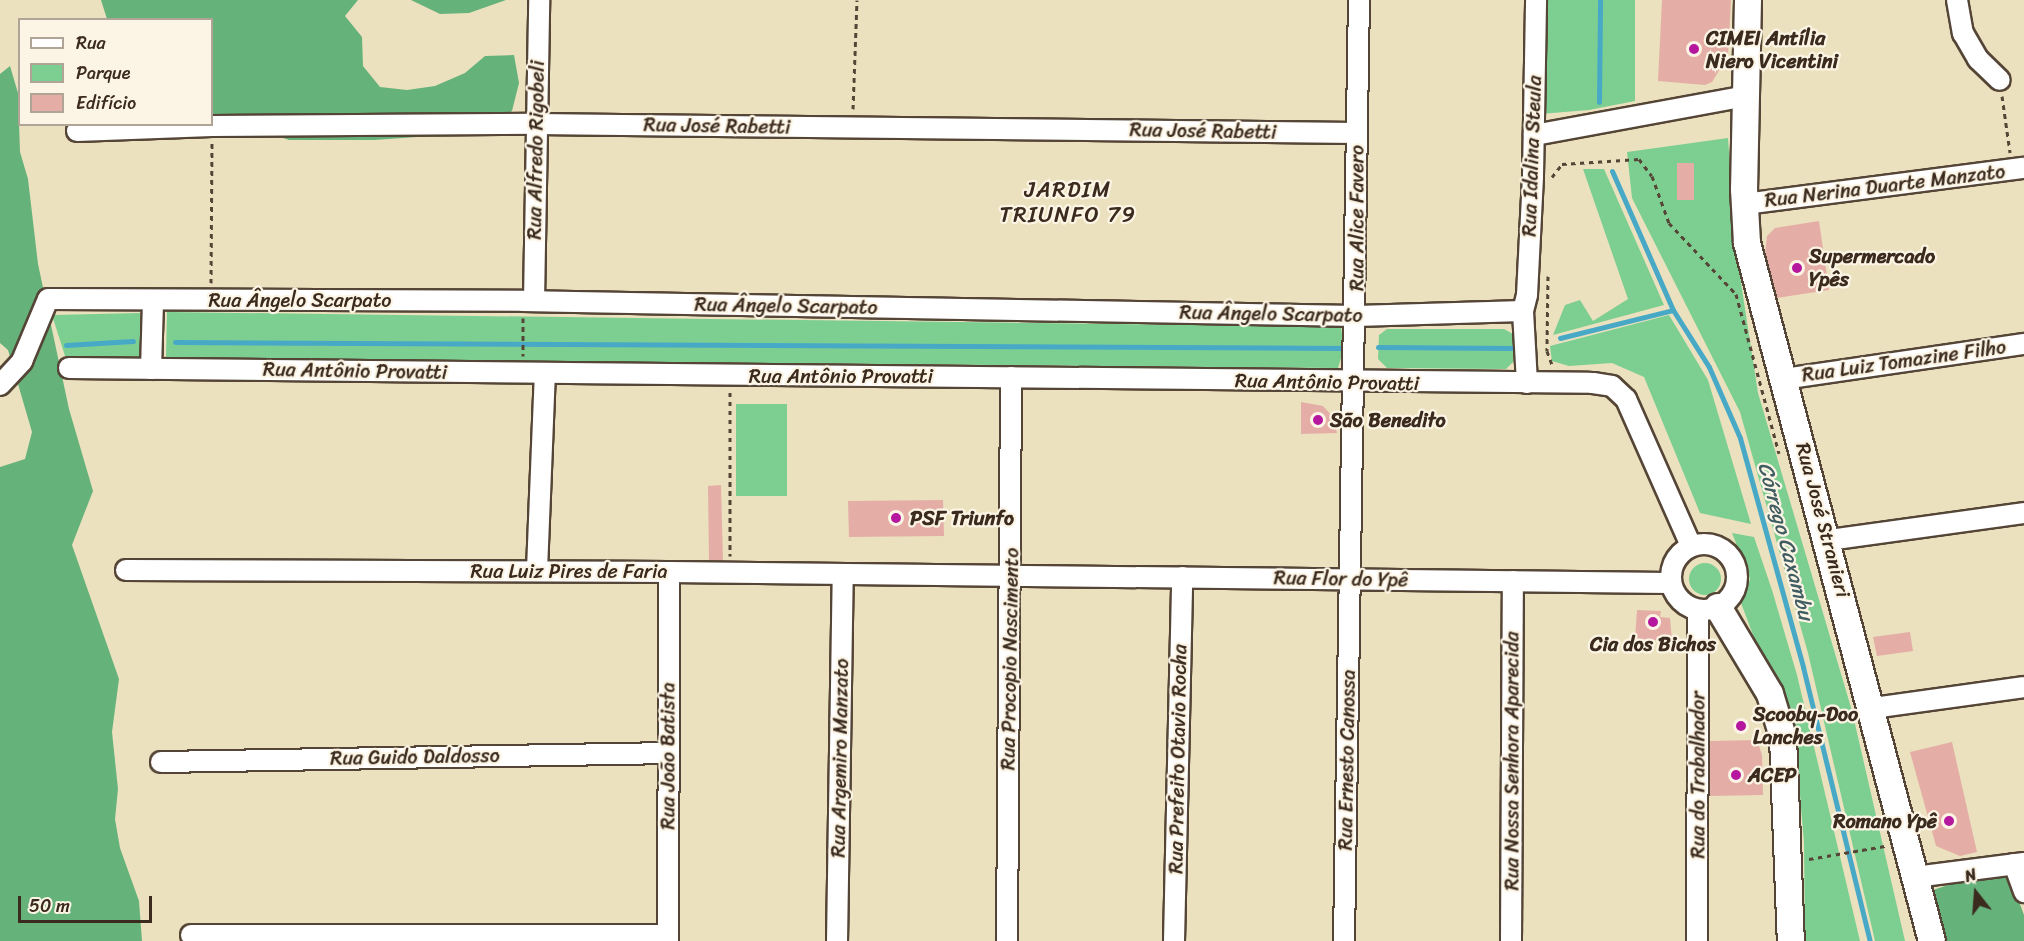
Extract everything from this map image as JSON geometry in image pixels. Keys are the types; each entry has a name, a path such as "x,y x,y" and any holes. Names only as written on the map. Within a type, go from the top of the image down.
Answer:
{"street":[{"name":"Rua Alfredo Rigobeli","path":"534,301 539,0"},
{"name":"Rua Alice Favero","path":"1350,579 1356,316 1359,0"},
{"name":"Rua Idalina Steula","path":"1527,383 1523,311 1527,295 1534,135 1536,0"},
{"name":"Rua José Stranieri","path":"1748,0 1745,204 1747,243 1829,540 1932,941"},
{"path":"1957,0 1963,33 1978,59 2000,80"},
{"path":"1534,135 1747,96"},
{"name":"Rua José Rabetti","path":"213,126 537,124 1357,133"},
{"name":"Rua José Rabetti","path":"77,131 212,126"},
{"name":"Rua Nerina Duarte Manzato","path":"1745,204 2018,169"},
{"name":"Rua Ângelo Scarpato","path":"0,385 22,361 48,299 534,301 1356,316 1523,311"},
{"path":"151,369 153,300"},
{"name":"Rua Luiz Tomazine Filho","path":"1784,379 2024,344"},
{"name":"Rua Antônio Provatti","path":"69,368 1527,383 1612,386 1626,399 1691,546"},
{"path":"537,570 545,373"},
{"name":"Rua Procopio Nascimento","path":"1007,941 1012,577 1011,377"},
{"path":"1829,540 2024,513"},
{"path":"1708,609 1733,593 1737,574 1729,555 1711,545 1691,546 1672,565 1671,583 1680,601 1708,609 1770,694 1783,736 1790,863 1791,941"},
{"name":"Rua Luiz Pires de Faria","path":"126,570 537,570 1012,577"},
{"name":"Rua João Batista","path":"668,938 669,572"},
{"name":"Rua Argemiro Manzato","path":"837,941 843,575"},
{"name":"Rua Flor do Ypê","path":"1012,577 1671,583"},
{"name":"Rua Prefeito Otavio Rocha","path":"1174,941 1182,577"},
{"name":"Rua Ernesto Canossa","path":"1344,941 1350,579"},
{"name":"Rua Nossa Senhora Aparecida","path":"1511,941 1513,581"},
{"name":"Rua do Trabalhador","path":"1697,941 1708,609"},
{"path":"1873,708 2024,687"},
{"name":"Rua Guido Daldosso","path":"161,762 669,753"},
{"path":"1915,877 2019,863 2024,892"},
{"path":"191,935 668,938"}],"path":[{"path":"852,128 857,0"},
{"path":"2000,80 2018,169"},
{"path":"211,300 212,126"},
{"path":"1551,181 1562,164 1639,159 1652,176 1669,223 1736,294 1781,461"},
{"path":"1548,272 1547,356 1554,367 1560,369"},
{"path":"523,332 523,356"},
{"path":"729,375 730,565"},
{"path":"1790,863 1860,850"}],"green space":[{"path":"101,0 358,0 345,16 362,37 363,66 380,87 407,90 435,86 465,73 485,56 514,55 519,83 512,111 487,126 460,134 374,140 289,140 213,114 213,18 107,18"},
{"path":"411,0 506,0 469,13 440,14"},
{"path":"1547,0 1635,0 1635,101 1589,110 1540,114"},
{"path":"10,66 18,93 20,152 28,179 38,264 69,409 93,491 72,545 119,679 112,732 118,789 115,819 120,848 139,901 142,941 0,941 0,467 25,459 32,432 8,350 0,343 0,74"},
{"path":"1728,138 1736,250 1758,393 1852,711 1905,941 1875,941 1808,653 1740,412 1632,198 1627,152"},
{"path":"1583,169 1604,169 1664,305 1553,335 1565,305 1580,300 1593,321 1628,299"},
{"path":"167,312 1341,327 1344,348 1338,368 166,358"},
{"path":"140,313 140,357 65,356 52,315"},
{"path":"1669,315 1708,380 1751,524 1700,513 1644,377 1612,363 1569,366 1552,361 1550,346"},
{"path":"1387,329 1504,329 1513,334 1513,362 1506,369 1387,368 1378,359 1379,335"},
{"path":"736,404 787,404 787,496 736,496"},
{"path":"1732,533 1754,537 1772,590 1797,675 1860,941 1805,941 1804,842 1796,749 1741,603 1750,579"},
{"path":"1705,563 1717,567 1721,579 1717,591 1705,595 1693,591 1689,579 1693,567"},
{"path":"2006,866 2024,915 2024,941 1939,941 1927,892"}],"building":[{"name":"CIMEI Antília Niero Vicentini","path":"1662,0 1731,0 1728,56 1712,82 1705,85 1658,81"},
{"path":"1677,163 1694,163 1694,200 1677,200"},
{"name":"Supermercado Ypês","path":"1819,221 1829,290 1777,298 1765,254 1767,236 1775,228"},
{"name":"São Benedito","path":"1301,402 1323,406 1333,417 1337,433 1301,434"},
{"path":"721,485 723,561 709,560 708,486"},
{"name":"PSF Triunfo","path":"943,500 944,536 849,537 848,501"},
{"name":"Cia dos Bichos","path":"1637,610 1661,611 1660,617 1670,618 1672,641 1635,639"},
{"path":"1910,632 1913,651 1877,656 1873,637"},
{"name":"ACEP","path":"1757,740 1762,755 1763,795 1710,796 1710,741"},
{"path":"1952,742 1977,852 1960,856 1936,846 1910,752"}],"waterway":[{"name":"Córrego Caxambu","path":"1599,102 1600,0"},
{"name":"Córrego Caxambu","path":"1612,171 1673,310 1709,367 1740,438 1803,667 1870,941"},
{"path":"1560,338 1673,310"},
{"path":"66,345 133,341"},
{"path":"175,342 1344,348"},
{"path":"1378,347 1513,348"}],"place":[{"name":"CIMEI Antília Niero Vicentini","path":"1694,49"},
{"name":"Supermercado Ypês","path":"1797,268"},
{"name":"São Benedito","path":"1318,420"},
{"name":"PSF Triunfo","path":"896,518"},
{"name":"Cia dos Bichos","path":"1653,622"},
{"name":"Scooby-Doo Lanches","path":"1741,726"},
{"name":"ACEP","path":"1736,775"},
{"name":"Romano Ypê","path":"1949,821"}],"district":[{"name":"JARDIM TRIUNFO 79","path":"1068,202"}]}
